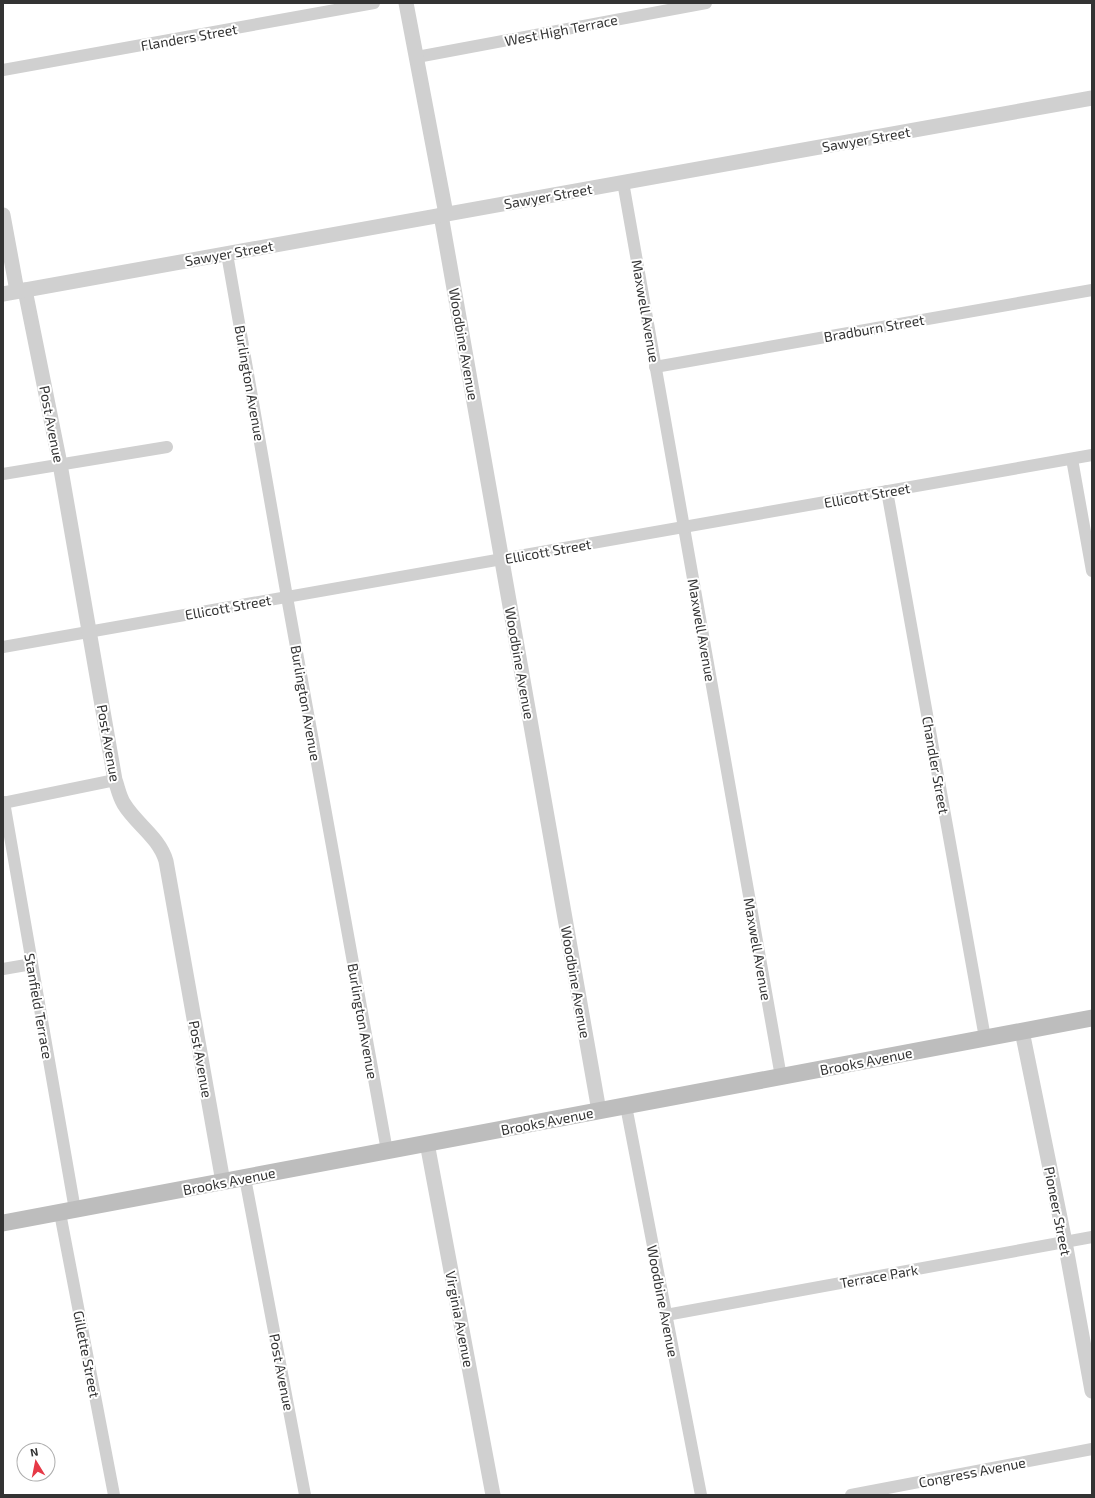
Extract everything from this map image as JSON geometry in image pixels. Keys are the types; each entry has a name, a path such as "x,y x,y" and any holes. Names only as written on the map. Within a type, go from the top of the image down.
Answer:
{"main road":[{"name":"Brooks Avenue","path":"3,1224 1092,1018"}],"street":[{"name":"Flanders Street","path":"3,70 374,3"},
{"name":"Woodbine Avenue","path":"406,3 417,57 502,559 599,1111"},
{"name":"West High Terrace","path":"417,57 706,3"},
{"name":"Sawyer Street","path":"15,292 1092,98"},
{"name":"Maxwell Avenue","path":"623,182 781,1077"},
{"name":"Post Avenue","path":"3,215 15,292 60,464 115,780 124,804 164,853 223,1182"},
{"name":"Burlington Avenue","path":"227,254 387,1151"},
{"name":"Bradburn Street","path":"656,367 1092,290"},
{"path":"3,474 167,446"},
{"name":"Ellicott Street","path":"3,647 1092,455"},
{"path":"1072,458 1092,572"},
{"name":"Chandler Street","path":"887,491 984,1038"},
{"path":"3,802 115,780"},
{"name":"Stanfield Terrace","path":"3,802 32,964 68,1211"},
{"path":"3,969 32,964"},
{"name":"Pioneer Street","path":"1022,1031 1065,1242 1092,1392"},
{"name":"Woodbine Avenue","path":"626,1106 701,1495"},
{"name":"Virginia Avenue","path":"427,1143 492,1495"},
{"name":"Post Avenue","path":"245,1178 305,1495"},
{"name":"Gillette Street","path":"68,1211 114,1495"},
{"name":"Terrace Park","path":"666,1315 1092,1237"},
{"name":"Congress Avenue","path":"851,1495 1092,1449"}]}
